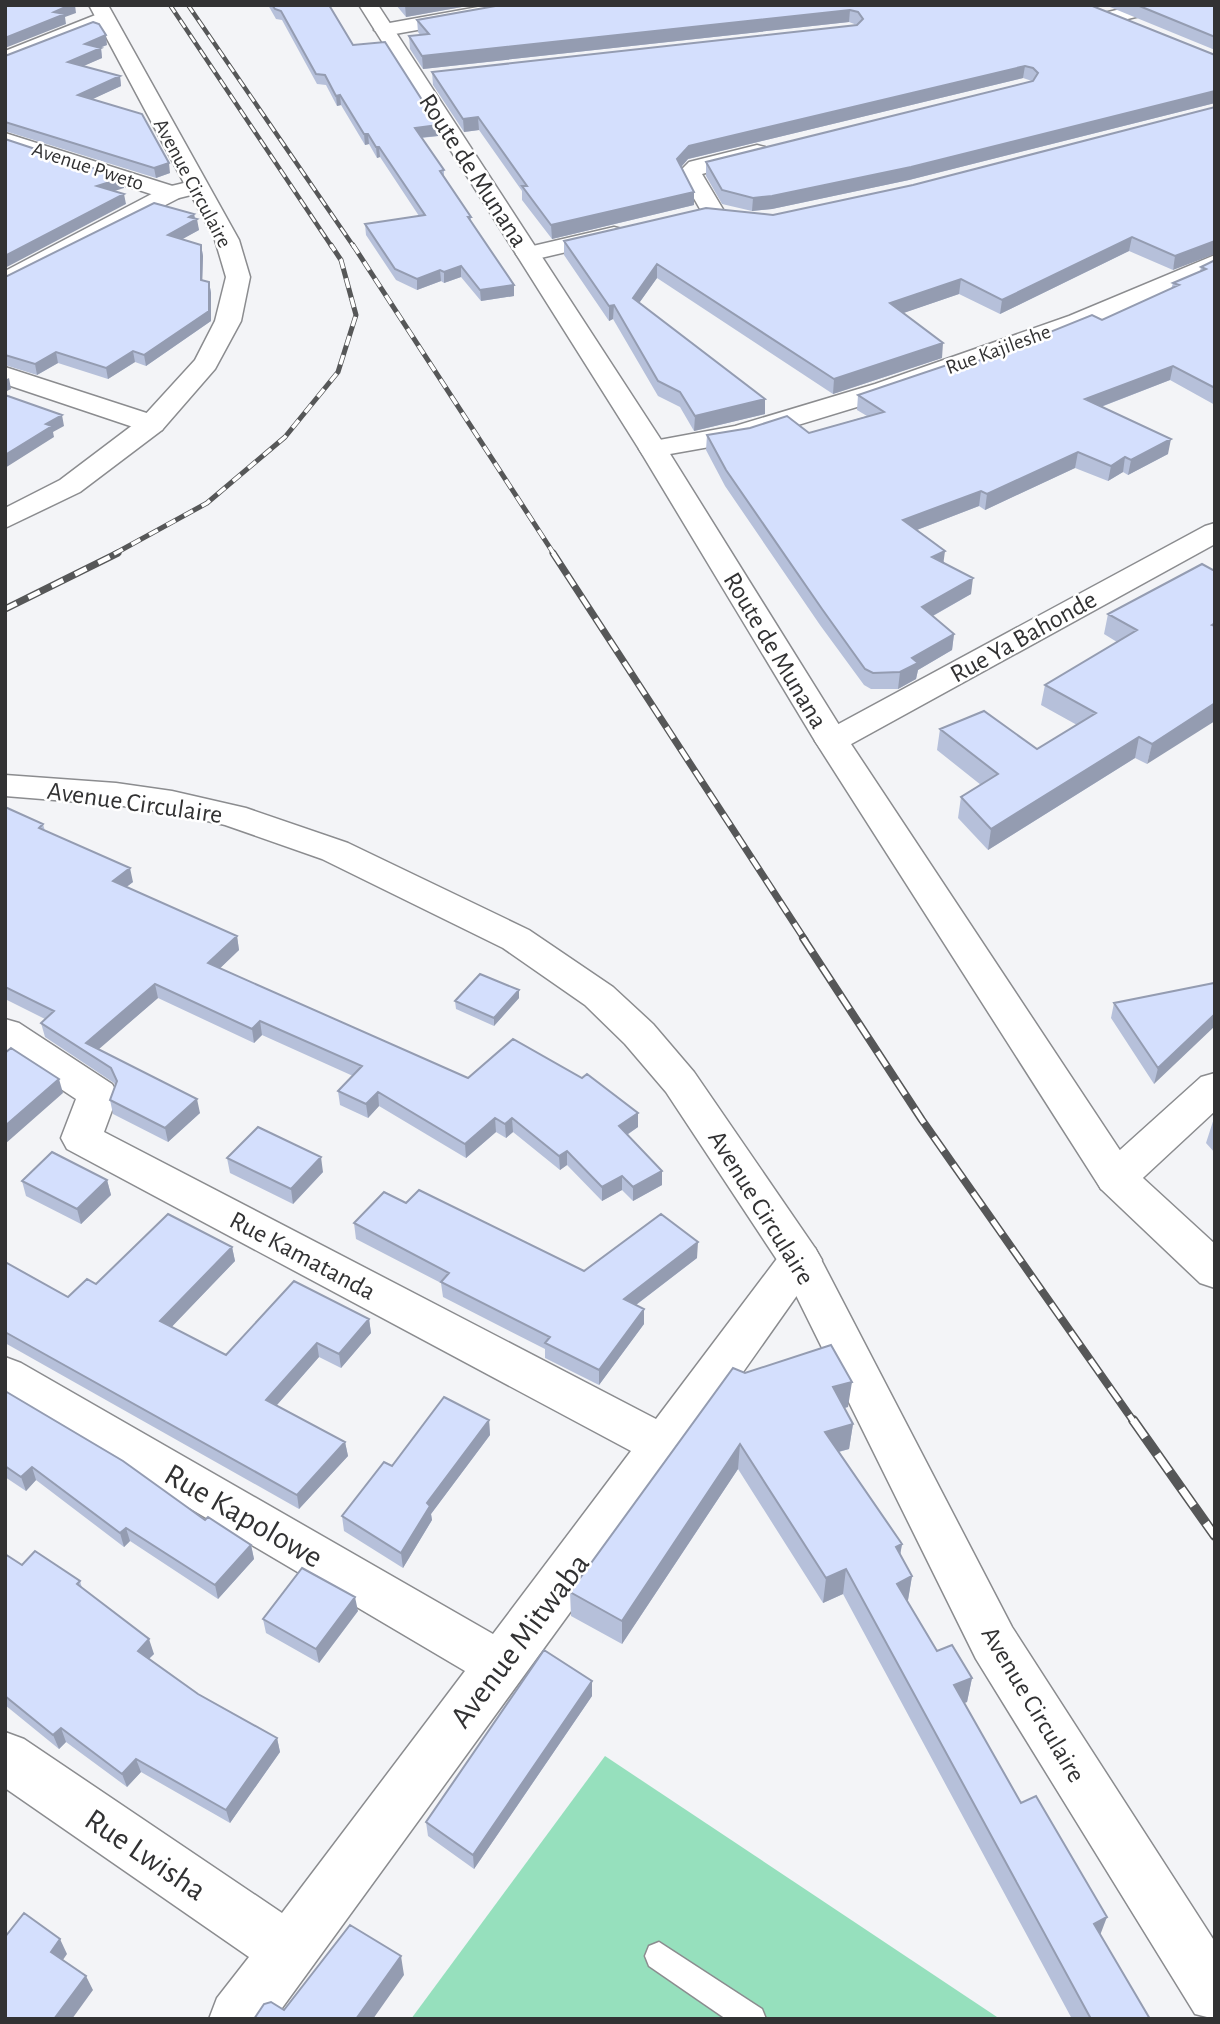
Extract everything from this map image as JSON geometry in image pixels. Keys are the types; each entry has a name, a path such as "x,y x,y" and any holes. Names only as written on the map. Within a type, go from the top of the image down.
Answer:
{"street":[{"name":"Route de Munana","path":"368,5 653,449 831,741 1116,1178 1215,1271"},
{"path":"384,30 522,5"},
{"path":"1111,17 1162,5"},
{"path":"1091,9 1137,28"},
{"path":"5,58 100,12"},
{"name":"Avenue Circulaire","path":"5,519 70,486 152,424 206,363 228,321 237,277 227,240 100,12"},
{"path":"415,79 443,76"},
{"name":"Avenue Pweto","path":"5,139 171,193"},
{"path":"5,156 27,145"},
{"path":"712,211 690,173 693,169 783,146"},
{"path":"5,281 171,193 198,186"},
{"path":"683,217 712,211 736,217"},
{"path":"528,254 632,229"},
{"name":"Rue Kajileshe","path":"653,449 739,435 884,390 1078,321 1215,262"},
{"path":"5,375 152,424"},
{"name":"Rue Ya Bahonde","path":"831,741 1215,532"},
{"name":"Avenue Circulaire","path":"5,785 116,794 172,803 234,816 335,851 516,939 599,996 680,1082 800,1260 994,1643 1215,1994"},
{"name":"Rue Kamatanda","path":"5,1033 98,1094 81,1138 664,1446"},
{"path":"1116,1178 1215,1087"},
{"name":"Avenue Mitwaba","path":"238,2019 800,1260"},
{"name":"Rue Kapolowe","path":"5,1376 483,1655"},
{"name":"Rue Lwisha","path":"5,1757 287,1951"}],"lane":[{"path":"659,1956 752,2019"}],"green space":[{"path":"605,1756 1000,2019 411,2019"}],"building":[{"path":"5,5 70,5 54,12 65,14 5,38"},
{"path":"272,5 329,5 353,45 385,42 438,125 415,128 444,170 440,171 471,217 468,217 514,285 480,290 461,266 444,272 440,270 417,279 395,269 365,224 425,215 379,147 376,147 368,134 364,134 340,95 336,96 325,75 316,74 281,11"},
{"path":"501,5 1090,5 1215,55 1215,91 911,167 772,196 753,198 722,190 706,162 1033,81 1038,73 1025,66 689,146 677,159 694,192 551,225 522,186 527,186 478,117 463,119 432,72 857,25 863,19 858,12 850,10 422,56 409,36 429,34 417,20"},
{"path":"1137,5 1215,5 1215,37"},
{"path":"93,22 99,24 106,35 85,44 101,48 68,62 120,76 78,95 142,114 169,163 154,168 5,122 5,56"},
{"path":"1215,107 1215,241 1175,256 1132,237 1002,300 961,279 890,303 943,343 834,379 657,264 633,298 765,399 695,416 680,392 658,381 614,305 609,306 564,241 706,208 773,215 913,185"},
{"path":"5,139 123,178 97,186 124,194 5,256"},
{"path":"154,203 194,214 189,217 197,219 168,235 201,245 201,280 209,282 209,311 144,355 133,351 106,368 56,352 35,364 5,355 5,277"},
{"path":"1215,260 1215,388 1173,366 1085,399 1171,439 1131,460 1125,457 1111,466 1078,452 987,494 981,491 903,520 945,551 932,557 973,578 922,607 954,634 912,658 918,663 900,672 873,673 865,669 726,470 707,435 750,428 787,416 809,433 884,412 858,395 953,363 956,370 1092,315 1102,320 1179,285 1173,283 1206,269 1201,267"},
{"path":"5,395 62,415 46,424 52,426 5,455"},
{"path":"1202,564 1215,571 1215,623 1212,625 1215,626 1215,703 1152,744 1139,737 991,829 961,797 998,774 940,729 984,711 1037,749 1096,713 1045,685 1137,630 1108,614"},
{"path":"5,807 43,824 39,828 130,868 113,881 237,936 208,963 468,1078 513,1039 582,1078 587,1074 638,1113 619,1126 662,1171 633,1187 622,1176 602,1187 567,1151 559,1156 512,1118 505,1124 495,1118 465,1144 378,1092 366,1104 338,1091 362,1066 260,1021 252,1029 155,984 86,1043 197,1099 165,1128 110,1100 117,1081 111,1068 41,1023 54,1011 5,987"},
{"path":"480,974 519,990 494,1018 455,1001"},
{"path":"1214,983 1215,1014 1158,1068 1114,1003"},
{"path":"11,1048 59,1079 5,1126 5,1053"},
{"path":"258,1127 321,1157 291,1189 227,1158"},
{"path":"52,1152 107,1180 77,1209 22,1181"},
{"path":"419,1190 584,1271 661,1214 698,1242 624,1299 644,1309 599,1370 545,1343 550,1337 441,1282 449,1273 354,1223 384,1192 406,1203"},
{"path":"168,1214 232,1247 160,1321 226,1355 294,1281 369,1319 339,1354 317,1343 266,1400 345,1442 297,1495 5,1332 5,1262 68,1297 87,1279 96,1284"},
{"path":"831,1345 852,1382 833,1387 853,1424 825,1432 902,1544 896,1547 912,1576 897,1584 937,1651 952,1645 972,1678 954,1685 1021,1803 1036,1796 1107,1917 1094,1924 1150,2019 1091,2019 846,1569 826,1578 740,1444 622,1621 570,1592 733,1368 745,1373"},
{"path":"5,1391 123,1461 205,1520 208,1517 251,1545 215,1585 126,1528 120,1533 32,1467 21,1477 5,1466"},
{"path":"444,1397 489,1420 427,1503 430,1506 401,1553 342,1516 384,1462 392,1466"},
{"path":"35,1551 80,1581 77,1584 149,1639 138,1651 198,1694 277,1738 226,1810 136,1759 122,1774 61,1728 53,1735 5,1696 5,1554 22,1565"},
{"path":"302,1568 355,1597 316,1649 263,1619"},
{"path":"544,1650 592,1681 473,1855 426,1822"},
{"path":"24,1913 60,1939 51,1952 86,1976 54,2019 5,2019 5,1937"},
{"path":"350,1925 401,1956 356,2019 254,2019 264,2004 271,2002 284,2010"}],"railway":[{"path":"170,5 332,247"},
{"path":"188,5 354,247"},
{"path":"114,554 207,503 285,437 338,372 356,315 341,260 331,245"},
{"path":"353,245 554,554"},
{"path":"5,609 118,553"},
{"path":"553,553 805,940"},
{"path":"803,938 922,1120 1134,1422"},
{"path":"1133,1420 1215,1536"}]}
